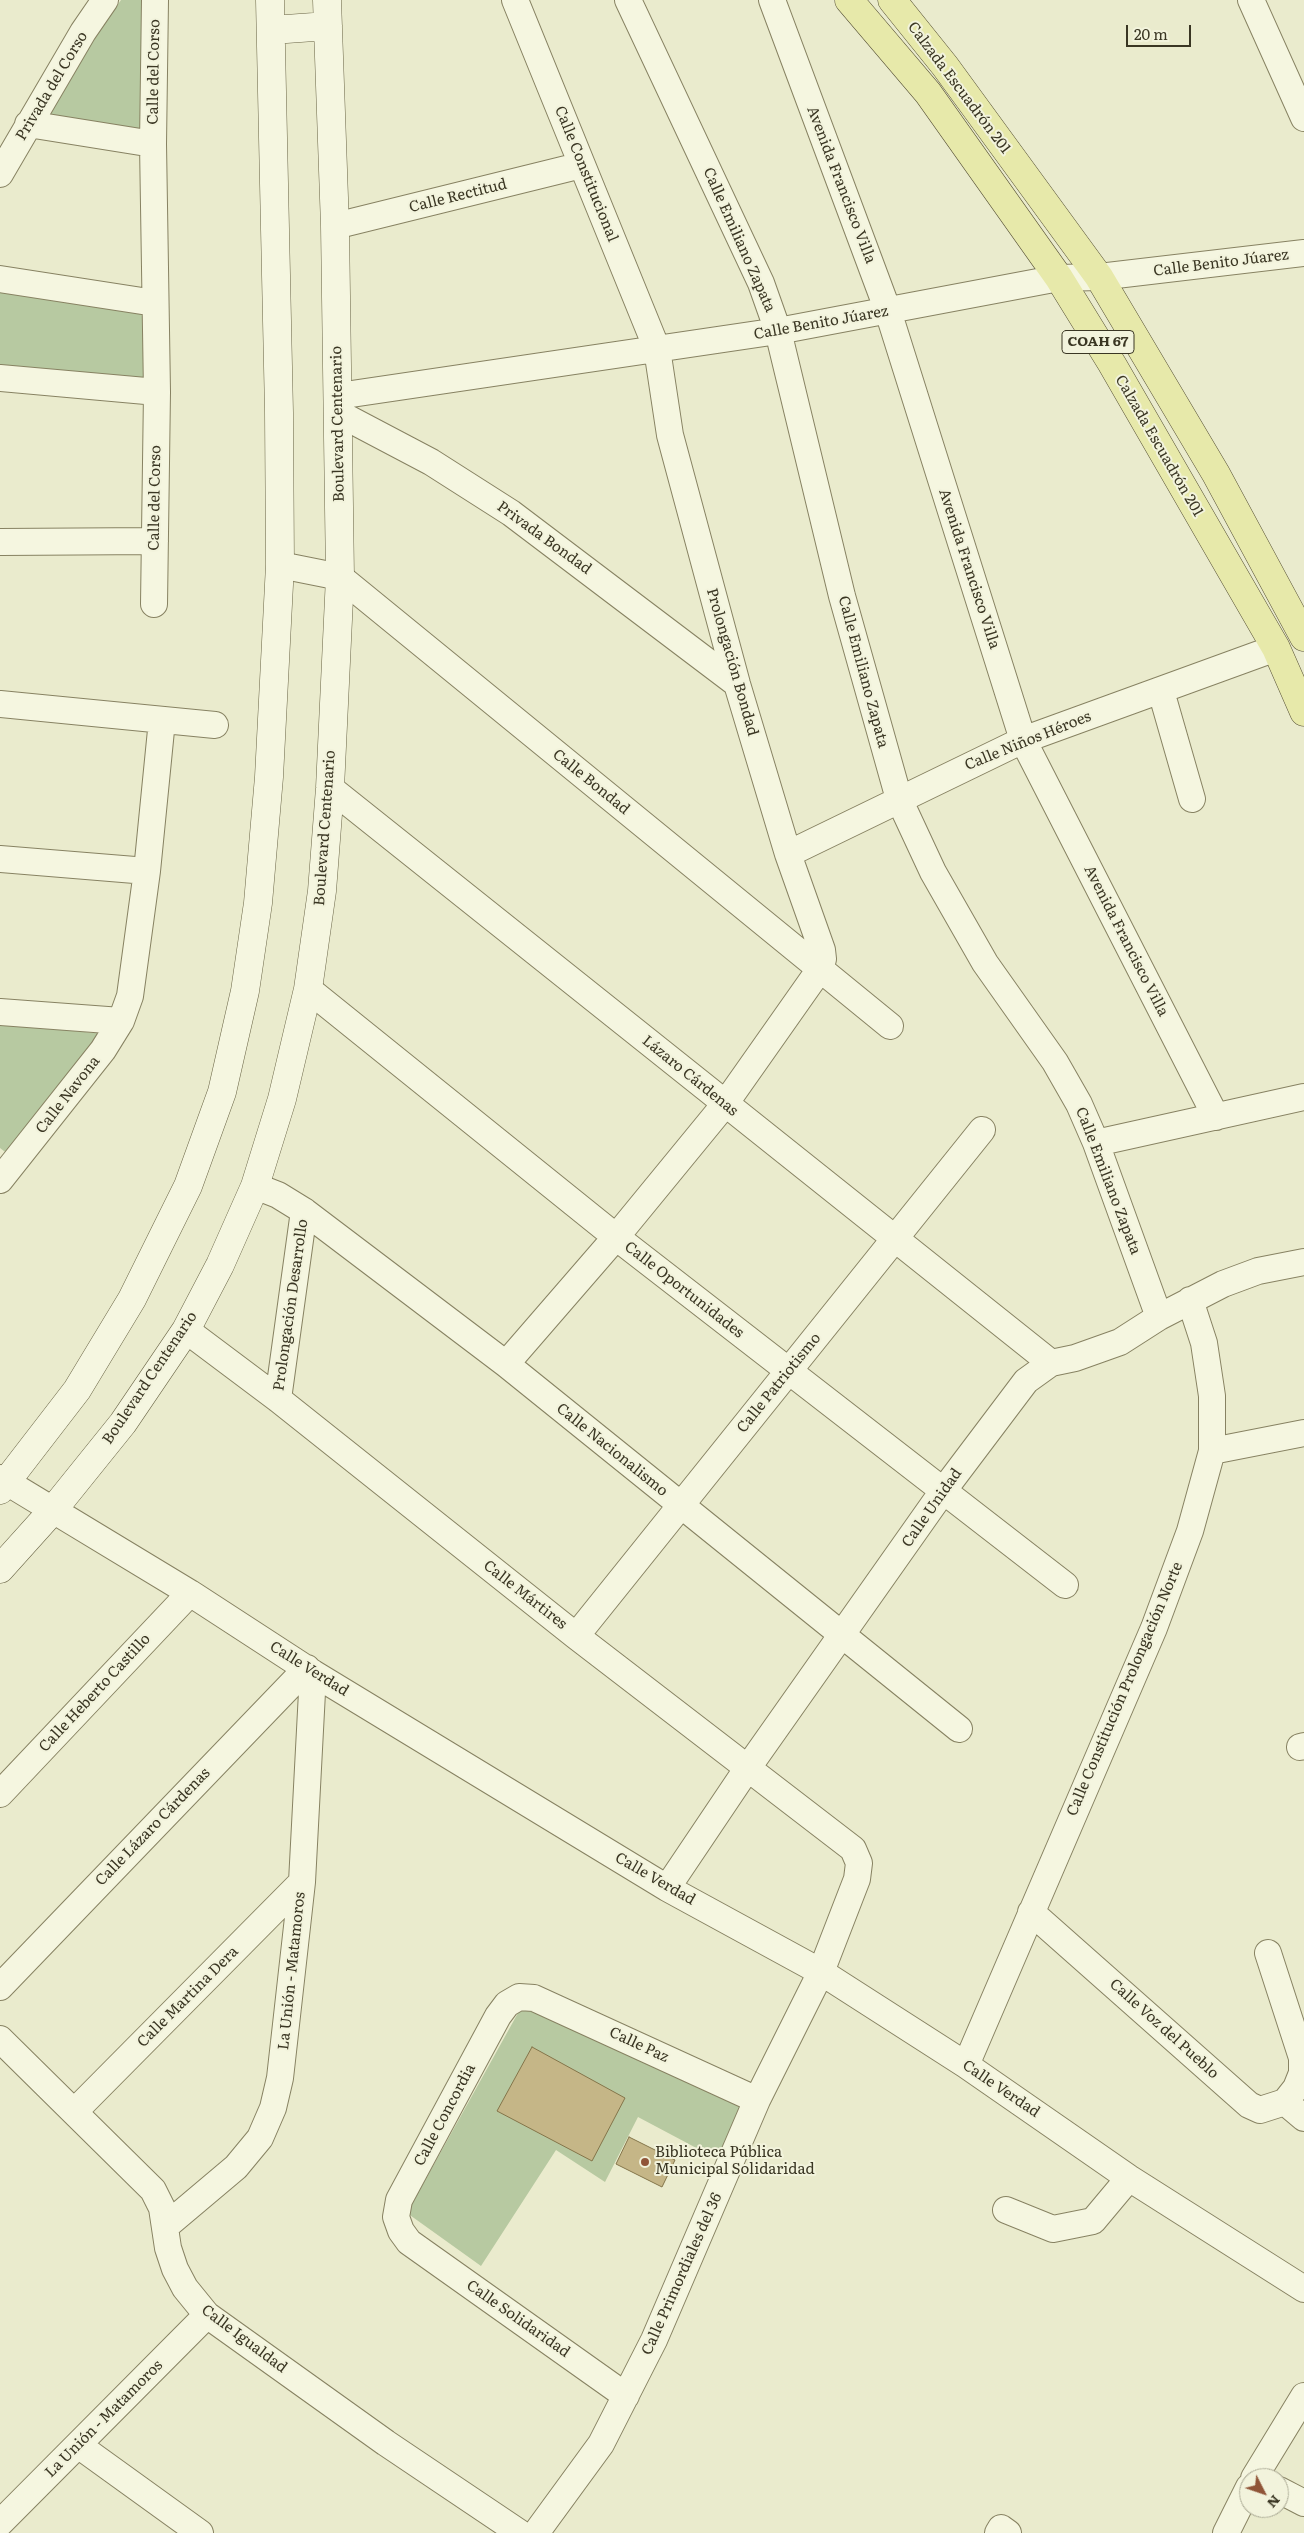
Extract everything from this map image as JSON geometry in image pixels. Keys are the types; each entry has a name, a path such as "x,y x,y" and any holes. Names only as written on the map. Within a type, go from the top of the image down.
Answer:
{"main road":[{"path":"2,1483 76,1390 132,1299 188,1186 222,1092 245,991 258,903 269,777 280,565 270,0"},
{"name":"Calzada Escuadrón 201","path":"849,0 928,93 1059,278 1112,364 1276,648 1304,712"},
{"name":"Calzada Escuadrón 201","path":"892,0 945,66 1099,277 1216,474 1304,637"},
{"path":"272,30 327,13"},
{"name":"Boulevard Centenario","path":"0,1569 53,1510 124,1423 186,1330 220,1266 255,1186 282,1099 308,989 322,891 330,788 340,577 335,226 327,13"}],"street":[{"name":"Privada del Corso","path":"0,174 83,32 105,0"},
{"name":"Calle del Corso","path":"154,604 157,392 153,144 155,0"},
{"name":"Calle Constitucional","path":"514,0 657,349"},
{"name":"Calle Emiliano Zapata","path":"628,0 761,283 778,331 844,606 899,799 933,872 984,962 1055,1062 1079,1104 1096,1143 1159,1317"},
{"name":"Avenida Francisco Villa","path":"772,0 888,311 1023,740 1216,1116"},
{"path":"1251,0 1304,118"},
{"name":"Calle del Corso","path":"28,124 153,144"},
{"name":"Calle Rectitud","path":"335,226 582,166"},
{"name":"Calle Benito Júarez","path":"338,404 657,349 778,331 888,311 976,292 1059,278 1099,277 1304,253"},
{"path":"0,279 156,303"},
{"name":"Prolongación Bondad","path":"657,349 670,435 737,684 788,854 822,950 823,959 820,969"},
{"path":"0,378 157,392"},
{"name":"Privada Bondad","path":"338,404 511,513 737,684"},
{"path":"0,542 155,542"},
{"name":"Calle Bondad","path":"280,565 340,577 890,1026"},
{"name":"Calle Niños Héroes","path":"788,854 1023,740 1276,648"},
{"path":"1161,691 1192,799"},
{"path":"0,704 215,725"},
{"name":"Calle Navona","path":"4,1167 102,1050 121,1021 130,996 147,871 162,720"},
{"name":"Lázaro Cárdenas","path":"330,788 1051,1363"},
{"path":"0,859 147,871"},
{"path":"506,1364 616,1237 725,1104 820,969"},
{"name":"Calle Oportunidades","path":"308,989 616,1237 1065,1585"},
{"path":"0,1012 121,1021"},
{"path":"1096,1143 1304,1097"},
{"name":"Calle Patriotismo","path":"576,1636 982,1130"},
{"name":"Calle Nacionalismo","path":"255,1186 304,1210 506,1364 841,1636 959,1729"},
{"name":"Prolongación Desarrollo","path":"278,1399 304,1210"},
{"name":"Calle Unidad","path":"666,1888 943,1490 1026,1381 1051,1363 1075,1358 1120,1342 1190,1300 1258,1271 1304,1262"},
{"name":"Calle Constitución Prolongación Norte","path":"966,2065 1154,1628 1190,1530 1212,1451 1212,1396 1204,1343 1190,1300"},
{"name":"Calle Mártires","path":"186,1330 278,1399 576,1636 853,1849 859,1863"},
{"path":"1212,1451 1304,1432"},
{"name":"Calle Verdad","path":"2,1483 53,1510 190,1593 310,1670 666,1888 821,1972 966,2065 1129,2178 1304,2289"},
{"name":"Calle Heberto Castillo","path":"0,1794 190,1593"},
{"name":"La Unión - Matamoros","path":"166,2226 236,2167 260,2138 273,2108 280,2078 302,1882 310,1670"},
{"name":"Calle Lázaro Cárdenas","path":"0,1987 310,1670"},
{"name":"Calle Primordiales del 36","path":"536,2533 601,2444 626,2396 684,2272 757,2100 821,1972 857,1879 859,1863"},
{"name":"Calle Martina Dera","path":"74,2112 302,1882"},
{"name":"Calle Voz del Pueblo","path":"1031,1912 1249,2105 1260,2110 1295,2110"},
{"path":"1268,1953 1302,2058 1302,2073 1296,2088 1295,2110"},
{"name":"Calle Paz","path":"519,1997 534,1998 757,2100"},
{"name":"Calle Concordia","path":"409,2242 401,2231 396,2217 399,2200 498,2016 507,2004 519,1997"},
{"name":"Calle Igualdad","path":"0,2039 153,2190 162,2208 168,2248 175,2269 185,2288 207,2315 386,2443 520,2533"},
{"path":"1006,2210 1053,2229 1093,2221 1129,2178"},
{"name":"Calle Solidaridad","path":"409,2242 626,2396"},
{"name":"La Unión - Matamoros","path":"0,2523 207,2315"},
{"path":"1261,2468 1304,2396"},
{"path":"78,2445 191,2530"},
{"path":"1289,2495 1304,2503"},
{"path":"1226,2533 1239,2508"}],"green space":[{"path":"121,0 147,0 145,133 44,114"},
{"path":"0,291 149,313 150,386 0,371"},
{"path":"0,1024 106,1034 13,1158 0,1148"},
{"path":"523,2004 743,2107 719,2160 638,2117 605,2182 556,2150 481,2266 407,2213"}],"building":[{"path":"532,2047 625,2098 592,2161 497,2111"},
{"name":"Biblioteca Pública Municipal Solidaridad","path":"629,2137 675,2160 662,2187 616,2164"}],"place":[{"name":"Biblioteca Pública Municipal Solidaridad","path":"645,2162"}]}
